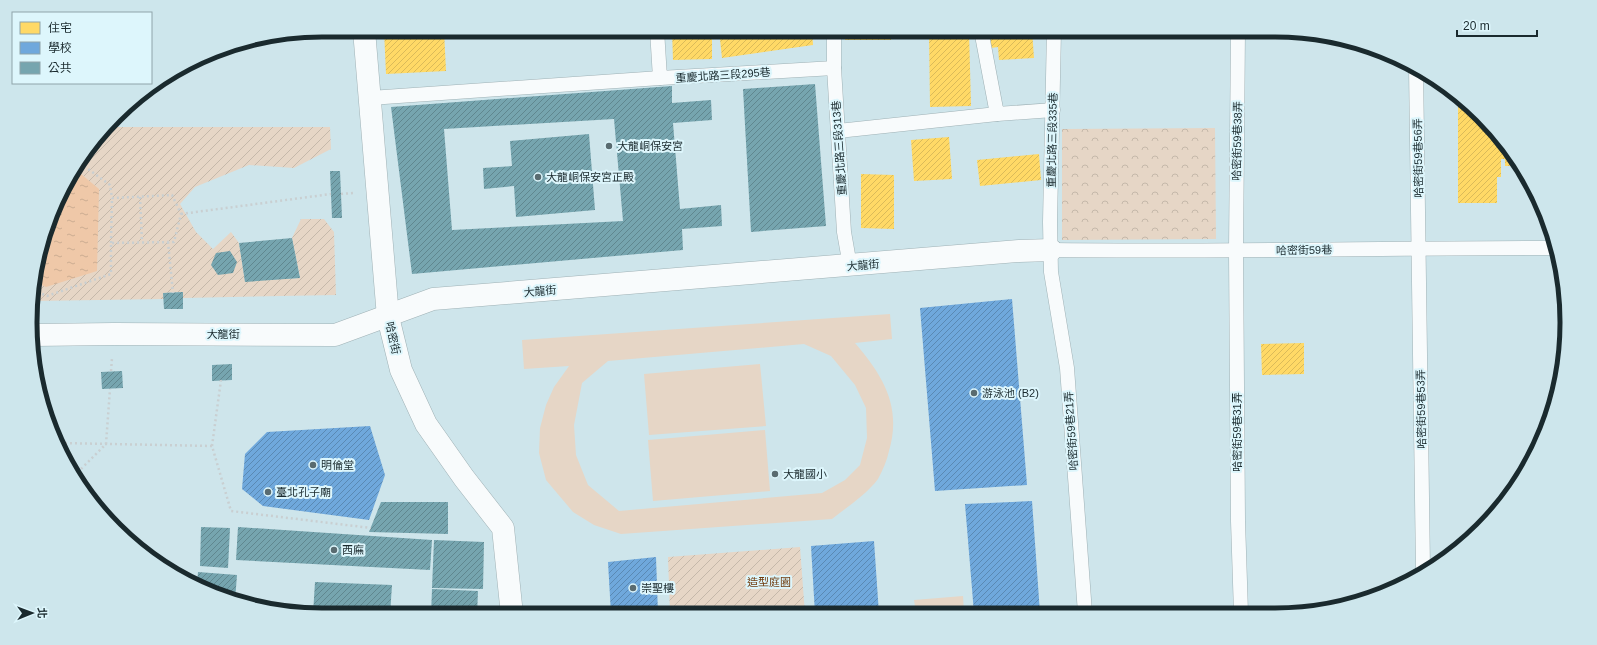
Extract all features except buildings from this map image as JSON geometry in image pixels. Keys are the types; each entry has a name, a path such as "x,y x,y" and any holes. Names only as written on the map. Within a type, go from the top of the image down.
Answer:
{"street":[{"name":"哈密街","path":"365,37 376,192 388,317 401,370 426,424 464,478 503,528 511,608"},
{"name":"大龍街","path":"38,335 335,335 388,317 433,299 1019,251 1051,250"}],"lane":[{"name":"重慶北路三段295巷","path":"657,37 660,78 834,68"},
{"name":"重慶北路三段313巷","path":"834,37 834,68 844,232 850,266"},
{"path":"982,37 997,114"},
{"name":"重慶北路三段335巷","path":"1051,250 1050,222 1054,37"},
{"name":"哈密街59巷38弄","path":"1236,251 1238,37"},
{"name":"哈密街59巷56弄","path":"1416,75 1419,248"},
{"path":"370,98 660,78"},
{"path":"838,131 997,114 1052,110"},
{"name":"哈密街59巷","path":"1051,250 1236,251 1419,248 1550,248"},
{"name":"哈密街59巷53弄","path":"1419,248 1423,566"},
{"name":"哈密街59巷21弄","path":"1051,250 1051,272 1067,368 1085,608"},
{"name":"哈密街59巷31弄","path":"1236,251 1238,521 1241,608"}],"path":[{"path":"39,292 47,296 111,274 112,198 110,186 84,166"},
{"path":"181,214 331,194"},
{"path":"111,243 174,242 181,214 172,195 112,198"},
{"path":"140,197 142,242"},
{"path":"168,242 173,293"},
{"path":"221,380 212,446 231,511 371,528"},
{"path":"79,471 106,444 110,389"},
{"path":"64,443 212,446"}],"green space":[{"path":"115,127 330,127 331,149 294,168 249,165 195,187 180,204 196,232 213,249 231,232 239,243 245,281 300,278 292,238 301,219 324,219 334,232 336,295 183,298 182,292 163,293 164,299 38,301 42,267 52,231 66,196 85,164 108,134"},
{"path":"1215,128 1216,239 1062,240 1062,129"},
{"path":"890,314 892,339 855,343 874,367 887,392 891,406 893,420 892,435 885,465 880,476 873,485 862,496 832,519 621,534 594,525 573,512 546,480 539,453 540,428 546,405 554,387 569,366 524,369 522,340","holes":["804,344 831,356 855,385 866,408 867,438 860,465 845,480 822,493 619,511 588,485 576,455 574,425 582,383 608,361"]},
{"path":"760,364 766,426 649,435 644,374"},
{"path":"765,430 770,491 653,501 648,440"},
{"name":"造型庭園","path":"800,547 805,608 670,608 668,557"},
{"path":"963,596 964,608 915,608 914,600"}],"water":[{"path":"80,173 99,189 97,271 46,287 39,284 42,267 52,231 66,196"}],"place":[{"name":"大龍峒保安宮","path":"609,146"},
{"name":"大龍峒保安宮正殿","path":"538,177"},
{"name":"游泳池 (B2)","path":"974,393"},
{"name":"明倫堂","path":"313,465"},
{"name":"大龍國小","path":"775,474"},
{"name":"臺北孔子廟","path":"268,492"},
{"name":"西廡","path":"334,550"},
{"name":"崇聖樓","path":"633,588"}]}
